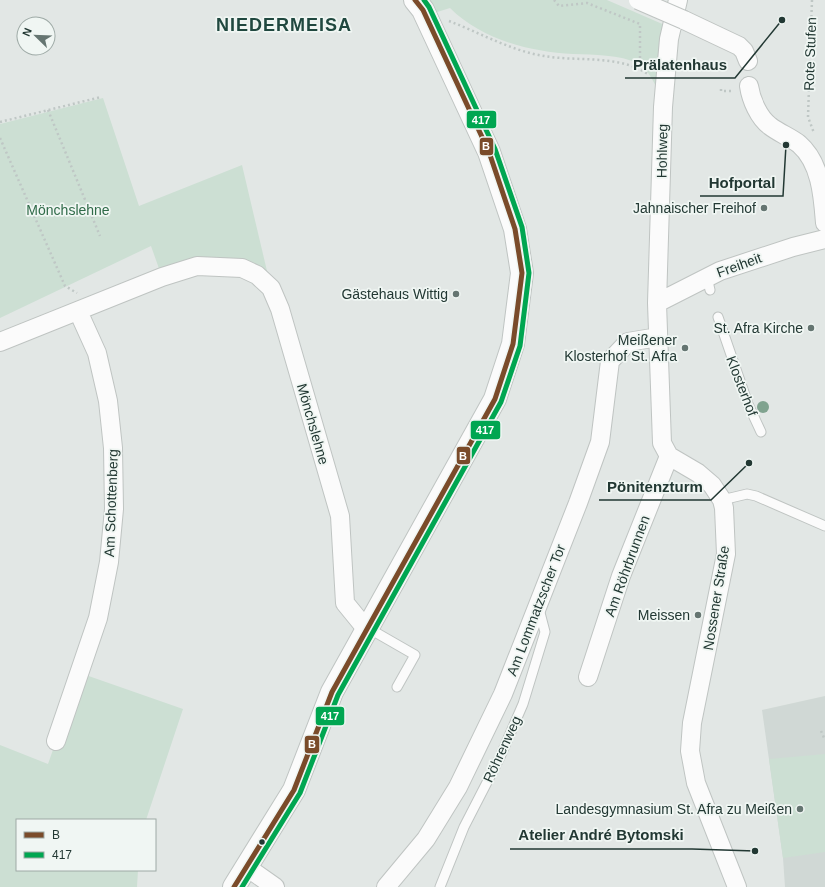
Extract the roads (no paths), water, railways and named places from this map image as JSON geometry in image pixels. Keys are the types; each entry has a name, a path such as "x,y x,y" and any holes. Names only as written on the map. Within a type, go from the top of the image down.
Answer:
{"street":[{"path":"638,0 730,40 744,51 748,62"},
{"name":"Hohlweg","path":"657,303 664,92 669,39 678,0"},
{"path":"234,887 248,868 294,790 332,692 495,398 513,344 522,273 515,229 489,152 419,5"},
{"path":"749,86 756,108 769,126 799,144 813,163 822,191 825,223"},
{"name":"Freiheit","path":"657,303 709,284 720,271 793,247 825,239"},
{"name":"Mönchslehne","path":"0,342 162,278 197,266 242,268 257,275 271,288 280,309 340,516 345,603 367,629"},
{"path":"657,303 662,443 669,456 698,473 712,485 722,500"},
{"name":"Am Schottenberg","path":"56,741 98,618 109,562 114,509 113,448 108,401 97,353 78,311"},
{"name":"Am Lommatzscher Tor","path":"386,887 426,840 458,787 503,694 600,442 610,361 628,342 658,338"},
{"name":"Am Röhrbrunnen","path":"588,677 621,576 669,456"},
{"name":"Nossener Straße","path":"722,500 726,554 692,724 690,751 696,783 737,887"},
{"path":"248,868 275,887"}],"lane":[{"name":"Klosterhof","path":"718,317 748,404 761,432"},
{"path":"722,500 747,494 756,496 825,526"},
{"name":"Röhrenweg","path":"440,887 464,827 500,756 523,704 544,632 538,606"},
{"path":"367,629 415,655 397,687"}],"place":[{"name":"Prälatenhaus","path":"782,20"},
{"name":"Hofportal","path":"786,145"},
{"name":"Jahnaischer Freihof","path":"764,208"},
{"name":"Gästehaus Wittig","path":"456,294"},
{"name":"St. Afra Kirche","path":"811,328"},
{"name":"Meißener Klosterhof St. Afra","path":"685,348"},
{"name":"Pönitenzturm","path":"749,463"},
{"name":"Meissen","path":"698,615"},
{"name":"Landesgymnasium St. Afra zu Meißen","path":"800,809"},
{"name":"Atelier André Bytomski","path":"755,851"}],"district":[{"name":"NIEDERMEISA","path":"284,25"}]}
